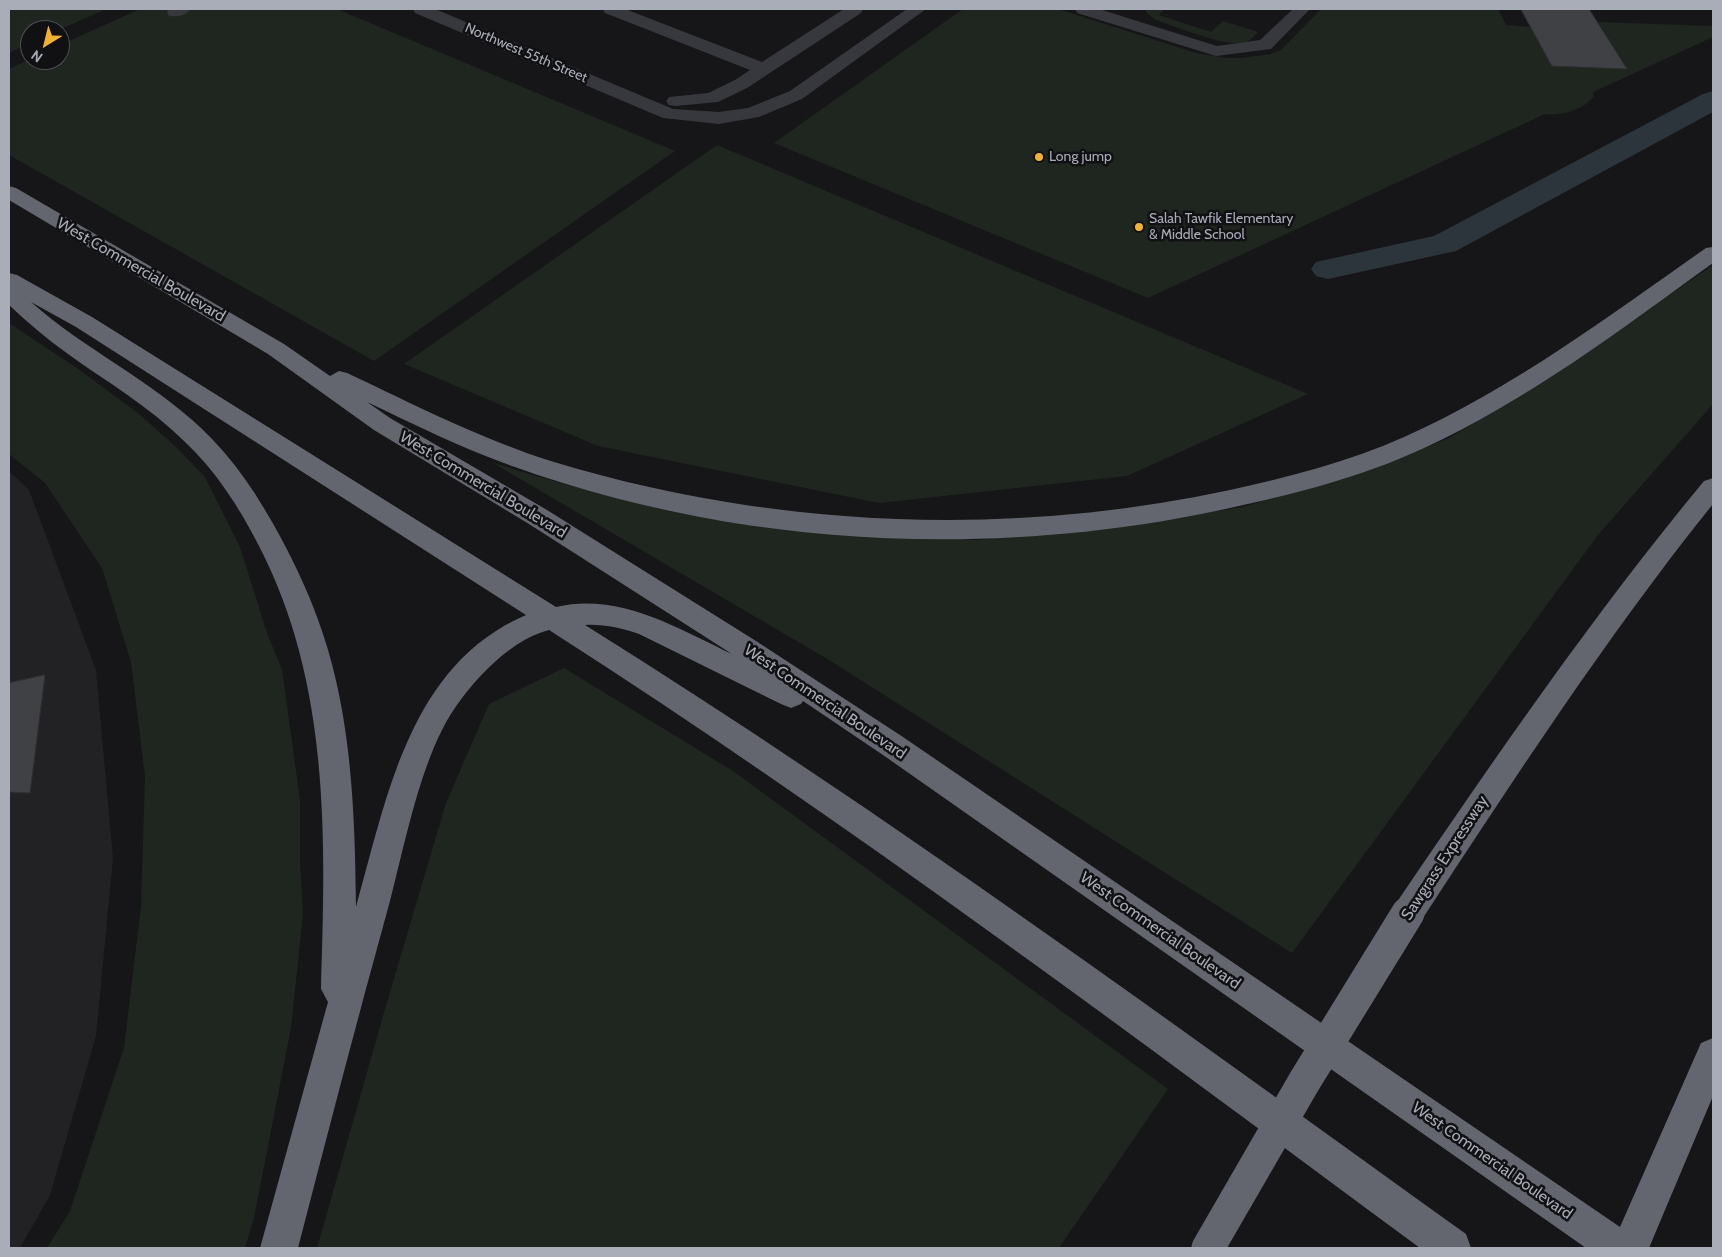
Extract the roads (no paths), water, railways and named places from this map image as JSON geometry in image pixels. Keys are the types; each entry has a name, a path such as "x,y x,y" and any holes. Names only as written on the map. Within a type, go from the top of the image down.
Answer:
{"highway":[{"name":"West Commercial Boulevard","path":"9,192 276,349 382,424 639,579 893,746 1618,1248"},
{"path":"276,349 444,429 494,450 547,469 665,501 809,522 886,528 964,529 1046,526 1185,509 1244,497 1356,466 1411,443 1483,408 1536,376 1713,253"},
{"path":"9,280 84,322 549,618 682,700 946,882 1452,1248"},
{"path":"9,293 58,336 142,392 181,423 224,468 249,504 275,547 295,591 326,693 335,754 340,826 337,1031"},
{"name":"Sawgrass Expressway","path":"1208,1248 1304,1082 1408,913 1521,743 1622,602 1713,488"},
{"path":"279,1248 405,788 424,738 442,704 461,677 504,637 525,625 549,618 589,613 619,617 652,628 893,746"},
{"path":"1630,1248 1713,1055"}],"street":[{"name":"Northwest 55th Street","path":"421,9 670,114 719,118 752,113 796,95 918,9"},
{"path":"611,9 653,18 764,69"},
{"path":"632,98 676,101 712,98 741,84 855,9"},
{"path":"1083,9 1216,51 1265,45 1302,9"}],"waterway":[{"path":"1328,269 1444,244 1713,100"}],"place":[{"name":"Long jump","path":"1039,157"},
{"name":"Salah Tawfik Elementary & Middle School","path":"1139,227"}]}
